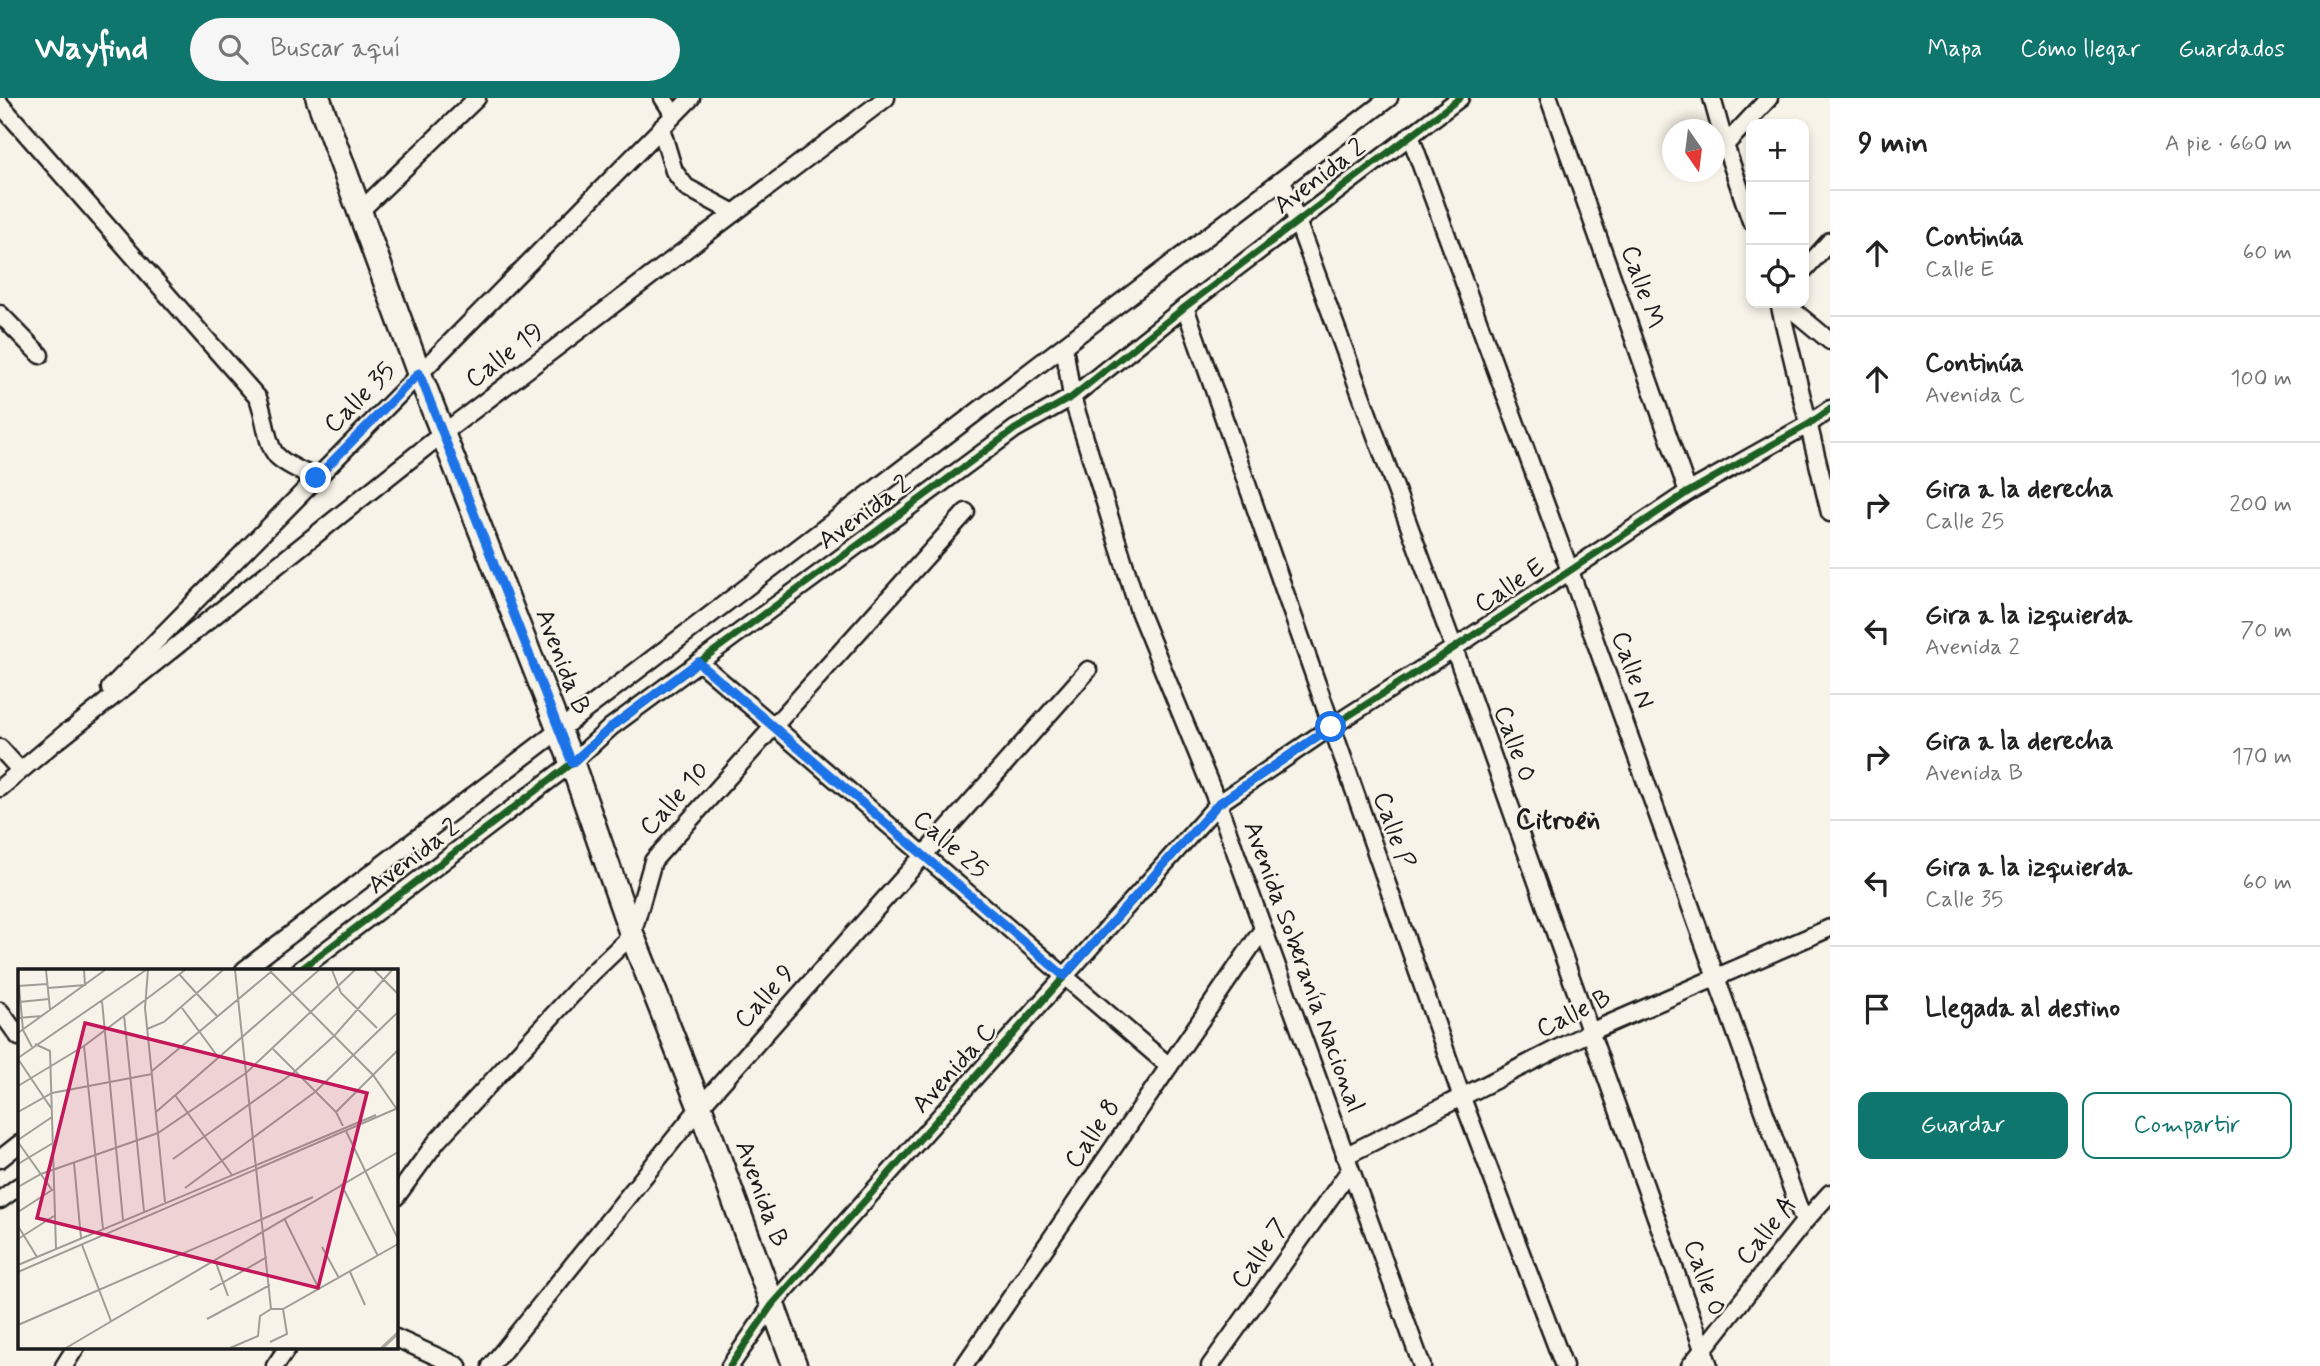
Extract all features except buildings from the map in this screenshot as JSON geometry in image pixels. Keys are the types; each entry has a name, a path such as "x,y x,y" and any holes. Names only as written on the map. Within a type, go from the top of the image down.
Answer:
{"street":[{"name":"Avenida B","path":"318,98 442,434 572,763 632,935 700,1107 794,1366"},
{"path":"359,212 477,98"},
{"path":"663,98 674,115"},
{"name":"Calle 35","path":"0,788 19,769 61,738 691,98"},
{"name":"Calle 19","path":"61,738 442,434 886,98"},
{"name":"Avenida 2","path":"247,969 1389,98"},
{"name":"Avenida 2","path":"303,969 572,763 611,727 1015,429 1072,397 1185,307 1460,98"},
{"name":"Calle M","path":"1549,98 1688,492"},
{"path":"1712,98 1718,119"},
{"path":"1746,206 1725,145 1769,98"},
{"path":"0,104 258,398 276,456 316,478"},
{"path":"661,128 674,172 686,187 734,213"},
{"name":"Calle N","path":"1410,135 1804,1222"},
{"name":"Calle O","path":"1282,180 1454,648 1709,1366"},
{"path":"1809,264 1830,241"},
{"name":"Calle P","path":"1185,307 1462,1098 1564,1366"},
{"path":"1782,308 1830,513"},
{"path":"1787,308 1830,341"},
{"path":"0,314 40,355"},
{"name":"Avenida Soberanía Nacional","path":"1064,346 1072,397 1139,611 1218,804 1422,1366"},
{"name":"Calle E","path":"1218,804 1688,492 1809,424 1830,409"},
{"name":"Calle 10","path":"632,935 653,860 966,512"},
{"name":"Calle 25","path":"698,662 1169,1066"},
{"name":"Calle 9","path":"491,1366 700,1107 1088,670"},
{"path":"0,748 19,769"},
{"name":"Avenida C","path":"730,1366 772,1304 1218,804"},
{"name":"Calle B","path":"1347,1163 1462,1098 1590,1032 1830,928"},
{"name":"Calle 8","path":"965,1366 1263,929"},
{"path":"397,1196 438,1141 591,974 632,935"},
{"path":"0,1011 18,1036"},
{"path":"0,1159 18,1145"},
{"name":"Calle 7","path":"1210,1366 1347,1163"},
{"path":"0,1200 18,1187"},
{"name":"Calle A","path":"1690,1366 1804,1222 1830,1194"},
{"path":"397,1338 458,1366"},
{"path":"64,1366 75,1348"},
{"path":"275,1366 287,1348"}],"cycle path":[{"path":"301,969 572,763 611,727 1015,429 1072,397 1185,307 1460,98"},
{"path":"730,1366 772,1305 1218,804 1688,492 1809,424 1830,409"}],"district":[{"name":"Citroën","path":"1558,820"}],"route":[{"path":"316,478 419,373 572,763 611,727 698,662 1064,976 1218,804 1331,727"}]}
